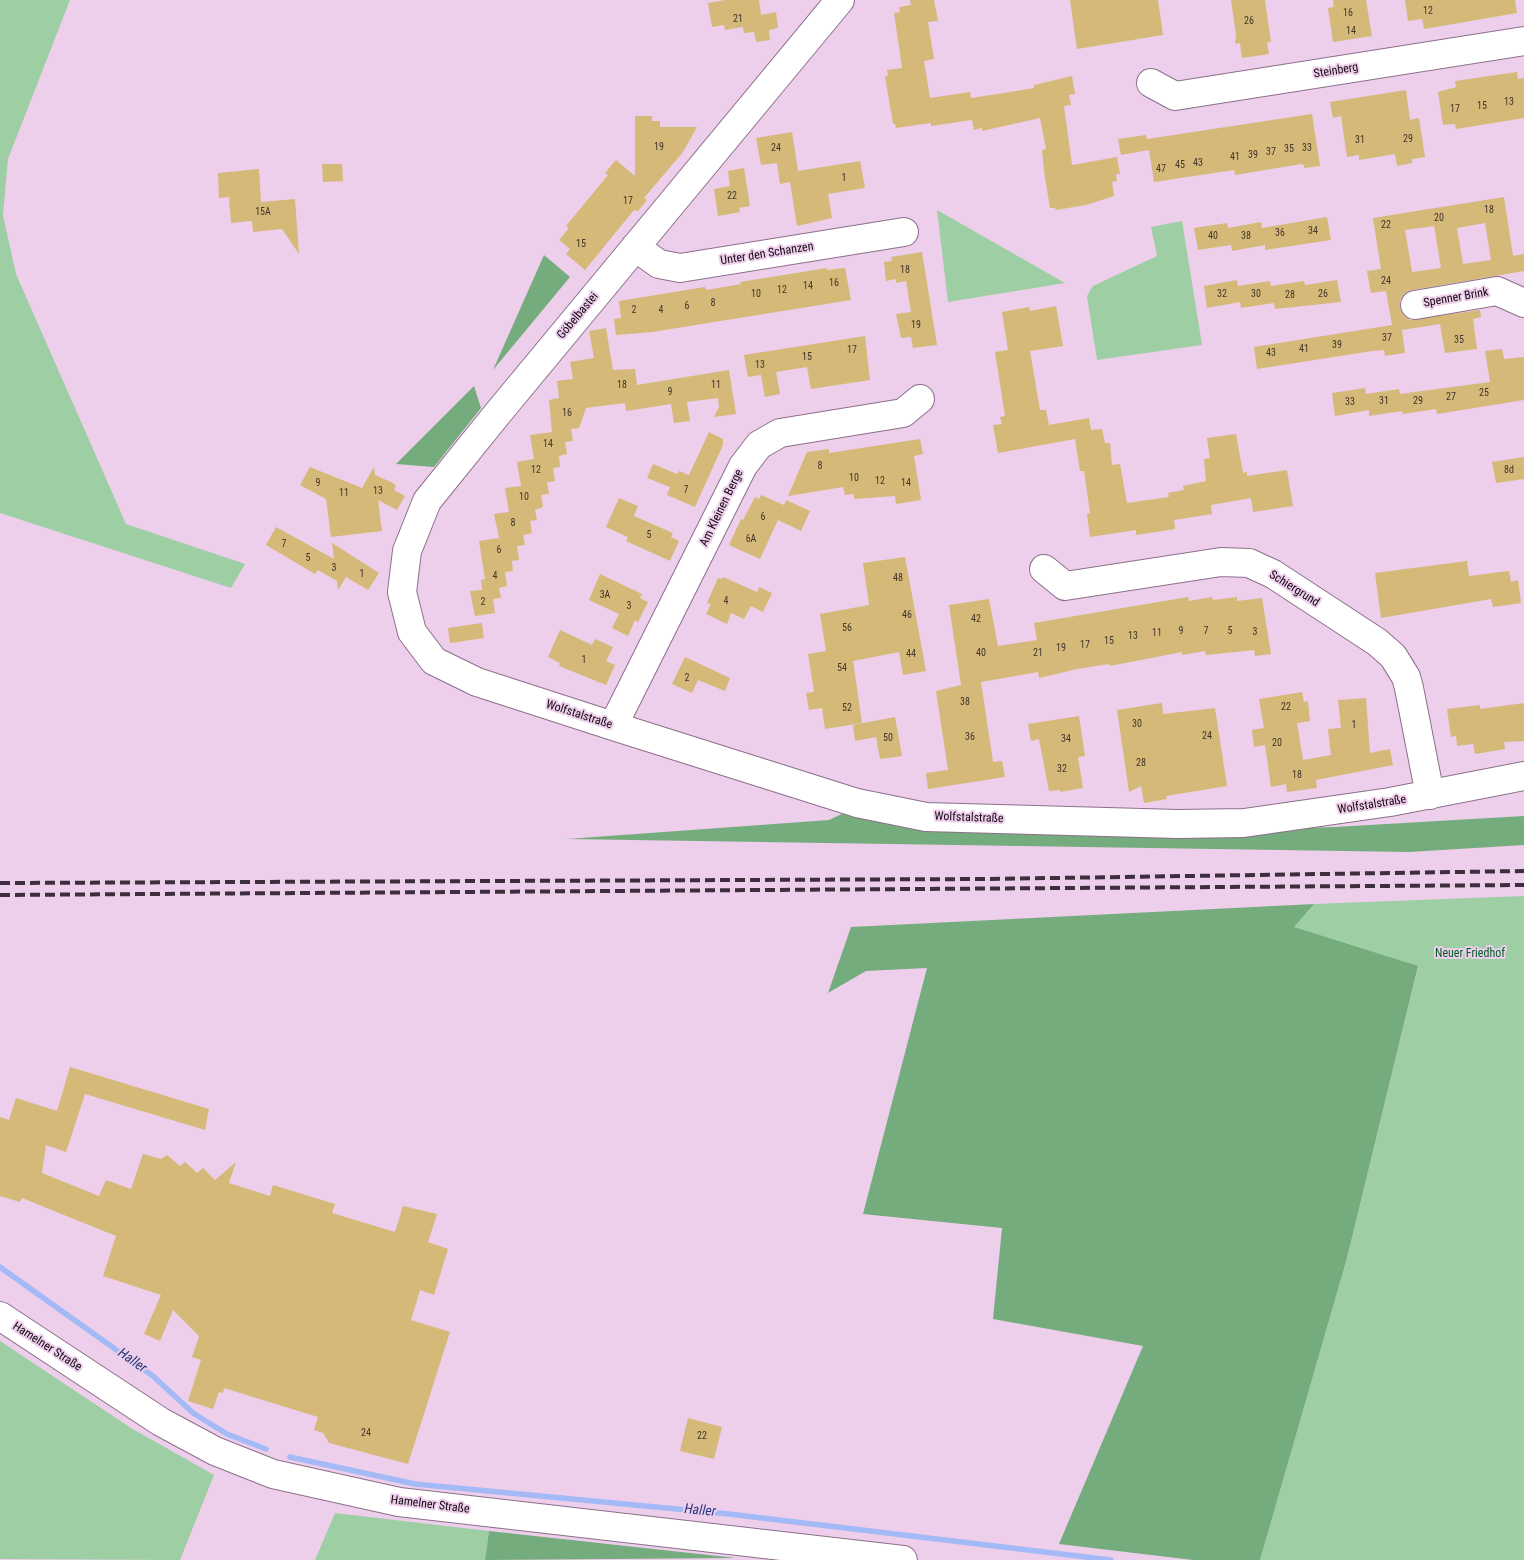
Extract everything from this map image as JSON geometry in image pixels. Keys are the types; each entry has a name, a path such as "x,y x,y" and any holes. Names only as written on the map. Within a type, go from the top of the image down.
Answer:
{"street":[{"name":"Göbelbastei","path":"434,661 412,632 402,592 407,551 427,501 634,247 840,0"},
{"name":"Steinberg","path":"1151,83 1175,96 1524,40"},
{"name":"Unter den Schanzen","path":"634,247 659,264 680,268 904,232"},
{"name":"Spenner Brink","path":"1416,305 1497,291 1524,303"},
{"name":"Am Kleinen Berge","path":"614,726 743,466 758,445 780,433 903,413 920,399"},
{"name":"Schiergrund","path":"1044,569 1065,586 1221,562 1249,563 1273,574 1377,642 1393,656 1406,677 1409,688 1430,795"},
{"name":"Wolfstalstraße","path":"434,661 477,682 614,726 857,803 926,817 1178,824 1244,823 1430,795 1524,776"},
{"name":"Hamelner Straße","path":"0,1316 161,1422 215,1451 273,1474 399,1502 903,1560"}],"green space":[{"path":"0,0 70,0 8,159 3,215 16,274 126,524 245,564 231,588 0,513"},
{"path":"937,210 1065,283 948,302"},
{"path":"1182,221 1202,345 1097,360 1087,296 1093,286 1157,256 1151,227"},
{"path":"544,255 570,277 493,370"},
{"path":"474,386 481,408 434,467 396,464"},
{"path":"848,811 1152,832 1335,827 1524,816 1524,845 1409,852 567,839 829,820"},
{"name":"Neuer Friedhof","path":"1524,896 1524,1560 1260,1560 1347,1258 1418,967 1293,927 1314,904"},
{"path":"1314,904 1294,927 1418,966 1347,1258 1260,1560 1193,1560 1059,1544 1143,1346 993,1319 1002,1228 863,1214 927,968 866,971 828,993 851,927"},
{"path":"0,1341 131,1428 214,1475 180,1560 0,1559"},
{"path":"335,1513 489,1531 485,1560 315,1560"},
{"path":"489,1531 736,1558 485,1560"}],"building":[{"path":"725,0 759,0 761,15 776,12 778,28 769,30 770,40 756,42 754,32 744,33 743,27 725,30 724,25 712,27 708,3"},
{"path":"910,0 934,0 938,21 928,22 934,59 924,61 930,98 970,92 971,98 1004,93 1034,88 1034,85 1072,76 1075,94 1069,95 1071,105 1064,106 1072,165 1117,157 1120,174 1116,174 1117,181 1112,182 1114,196 1086,205 1056,210 1055,208 1050,208 1042,150 1046,149 1040,118 982,131 982,128 974,130 972,120 931,126 931,123 896,128 895,124 893,124 885,76 888,76 887,70 902,68 894,13 900,12 899,7 911,5"},
{"path":"1070,0 1158,0 1163,35 1077,49"},
{"path":"1231,0 1265,0 1271,42 1267,42 1269,54 1242,58 1240,43 1235,44 1236,35"},
{"path":"1333,0 1366,0 1372,36 1333,42 1328,8 1334,7"},
{"path":"1405,0 1515,0 1517,13 1424,29 1422,19 1408,21"},
{"path":"1517,72 1518,79 1524,78 1524,118 1456,129 1455,124 1443,125 1438,92 1456,87 1455,81"},
{"path":"1406,90 1410,120 1419,118 1425,157 1412,159 1412,163 1397,166 1395,154 1359,160 1359,155 1347,157 1341,116 1333,118 1330,102"},
{"path":"1312,114 1320,166 1304,168 1304,165 1301,164 1235,175 1234,170 1154,182 1149,150 1121,155 1118,139 1146,135 1147,139"},
{"path":"635,116 652,116 652,121 660,121 660,127 697,127 683,152 644,198 647,200 638,211 634,210 585,270 566,254 570,249 559,240 569,228 566,226 608,175 605,173 616,160 635,176"},
{"path":"792,132 798,171 860,161 865,188 828,194 832,218 797,226 790,182 780,184 777,163 761,165 756,138"},
{"path":"322,164 342,164 343,181 323,182"},
{"path":"744,168 750,206 739,208 740,212 718,216 714,189 730,186 728,171"},
{"path":"259,169 261,202 295,199 299,254 282,229 253,232 252,221 231,223 229,197 219,198 218,173"},
{"path":"1504,197 1513,256 1524,254 1524,271 1412,290 1405,293 1400,300 1400,308 1403,315 1410,320 1480,310 1481,317 1473,319 1477,349 1445,353 1440,324 1402,330 1405,353 1385,356 1384,350 1372,351 1257,369 1254,347 1392,325 1386,291 1371,293 1367,271 1381,269 1373,218","holes":["1485,223 1491,260 1463,264 1457,228","1434,226 1441,268 1412,272 1405,230"]},
{"path":"1327,217 1331,240 1265,250 1265,245 1232,251 1231,245 1198,250 1194,228 1227,223 1228,228 1261,222 1262,228"},
{"path":"922,252 937,345 913,348 911,337 901,338 896,314 911,312 906,281 896,283 896,279 886,281 884,262 892,261 891,257"},
{"path":"827,268 827,270 845,268 851,300 652,332 616,335 614,319 621,318 619,301 705,287 706,290 741,284 740,282"},
{"path":"1237,280 1238,286 1270,281 1271,286 1304,281 1305,285 1337,280 1341,302 1275,309 1274,303 1241,308 1240,302 1207,308 1204,286"},
{"path":"1056,306 1063,346 1030,351 1040,410 1046,410 1049,425 1089,418 1091,430 1102,429 1105,443 1110,443 1112,465 1120,464 1127,503 1169,497 1168,493 1184,490 1183,486 1206,481 1204,459 1210,458 1207,438 1236,434 1243,473 1247,472 1247,476 1287,470 1293,506 1253,512 1251,498 1211,505 1212,514 1174,520 1175,529 1136,535 1136,530 1090,537 1087,514 1090,513 1084,471 1080,471 1075,439 998,453 993,425 1002,424 1000,417 1005,416 995,352 1008,350 1002,312 1029,307 1030,311"},
{"path":"606,328 613,370 635,369 637,385 729,370 736,414 714,417 719,407 718,398 687,402 690,421 674,423 671,404 626,411 625,403 586,408 579,428 571,429 573,441 565,442 567,454 559,456 560,467 553,468 555,481 547,482 549,494 541,495 543,507 535,510 537,520 530,521 532,533 523,535 525,545 517,546 519,560 512,561 513,571 505,572 507,586 499,588 501,598 493,599 495,613 475,616 470,591 482,590 481,580 485,579 479,541 499,538 494,514 509,512 505,488 521,486 517,462 534,459 530,435 552,432 549,400 559,398 557,381 573,379 570,362 594,358 589,331"},
{"path":"865,336 870,380 811,389 807,367 776,372 780,394 765,397 761,375 748,377 744,355"},
{"path":"1502,349 1504,359 1524,357 1524,400 1437,414 1436,409 1403,414 1402,411 1369,416 1369,410 1335,416 1332,393 1365,388 1366,394 1399,389 1400,394 1490,382 1485,351"},
{"path":"709,432 723,439 723,445 695,507 667,495 670,487 647,478 653,464 677,474 679,471 689,475"},
{"path":"920,439 923,454 914,456 921,500 896,504 895,496 854,499 854,494 845,495 843,487 788,496 807,452 829,449 829,453"},
{"path":"1524,457 1524,479 1496,483 1492,462"},
{"path":"310,467 362,488 374,467 375,475 393,483 396,486 394,490 405,496 397,510 378,500 382,531 331,537 326,499 300,485"},
{"path":"761,495 784,505 786,500 810,511 801,531 778,520 760,559 729,545 741,519 743,520 755,497 759,499"},
{"path":"619,498 638,506 634,516 673,533 671,537 679,541 670,561 626,541 628,537 606,527"},
{"path":"276,527 334,559 332,543 379,573 368,590 346,577 338,590 337,581 318,570 315,574 266,545"},
{"path":"905,557 926,671 903,675 899,652 853,661 862,723 825,729 822,708 809,710 806,693 814,692 808,654 826,651 820,614 869,605 863,563"},
{"path":"1467,561 1469,576 1509,571 1511,582 1518,580 1521,603 1493,607 1491,599 1381,618 1375,573"},
{"path":"600,574 642,594 640,598 648,602 638,622 635,620 628,636 612,628 619,614 589,600"},
{"path":"723,577 757,592 759,587 772,593 763,612 751,606 744,619 731,613 727,624 706,614 711,604 707,603 718,578 722,579"},
{"path":"1188,597 1189,601 1212,597 1213,600 1237,597 1237,601 1262,598 1271,654 1255,656 1254,650 1206,655 1205,651 1182,655 1182,652 1110,666 1109,664 1077,669 1039,678 1038,672 981,682 993,762 1002,761 1005,777 928,789 926,773 948,770 936,691 961,685 949,605 989,599 998,646 1037,640 1034,623"},
{"path":"482,623 484,638 450,643 448,628"},
{"path":"560,630 592,645 595,639 613,647 606,661 615,665 606,685 559,666 560,663 548,657"},
{"path":"685,657 730,678 725,691 698,680 692,693 672,684"},
{"path":"1302,692 1304,702 1308,701 1310,721 1297,723 1303,760 1331,755 1328,729 1341,728 1338,700 1366,698 1370,753 1390,749 1393,765 1316,780 1317,788 1287,792 1286,784 1271,787 1265,745 1254,747 1252,730 1264,728 1259,699"},
{"path":"1162,703 1163,714 1215,708 1227,786 1166,796 1167,799 1144,803 1141,786 1129,792 1117,710"},
{"path":"1524,703 1524,741 1504,742 1505,749 1475,754 1473,744 1457,746 1456,736 1451,737 1447,709 1480,705 1480,709"},
{"path":"1079,716 1085,756 1078,757 1083,788 1060,792 1060,790 1049,791 1039,739 1031,741 1028,724"},
{"path":"895,717 902,756 880,759 876,737 855,741 853,725"},
{"path":"70,1067 209,1109 205,1130 85,1094 66,1152 46,1145 42,1173 99,1196 106,1180 131,1189 143,1154 161,1159 167,1155 180,1166 185,1162 197,1173 203,1168 215,1180 236,1162 229,1183 270,1196 273,1185 335,1204 332,1213 395,1232 403,1206 437,1214 428,1242 448,1249 434,1295 420,1290 411,1320 450,1332 408,1464 329,1443 323,1433 314,1430 318,1417 224,1388 223,1393 219,1392 213,1409 188,1401 201,1360 192,1357 199,1336 173,1310 160,1341 144,1334 161,1295 103,1276 116,1236 22,1198 20,1202 0,1196 0,1117 9,1120 16,1098 57,1111"},
{"path":"688,1418 722,1427 714,1459 680,1451"}],"waterway":[{"name":"Haller","path":"0,1267 153,1376 193,1413 227,1434 266,1449"},
{"name":"Haller","path":"290,1457 415,1484 729,1514 1111,1560"}],"railway":[{"path":"0,883 986,879 1524,871"},
{"path":"0,895 1524,885"}]}
